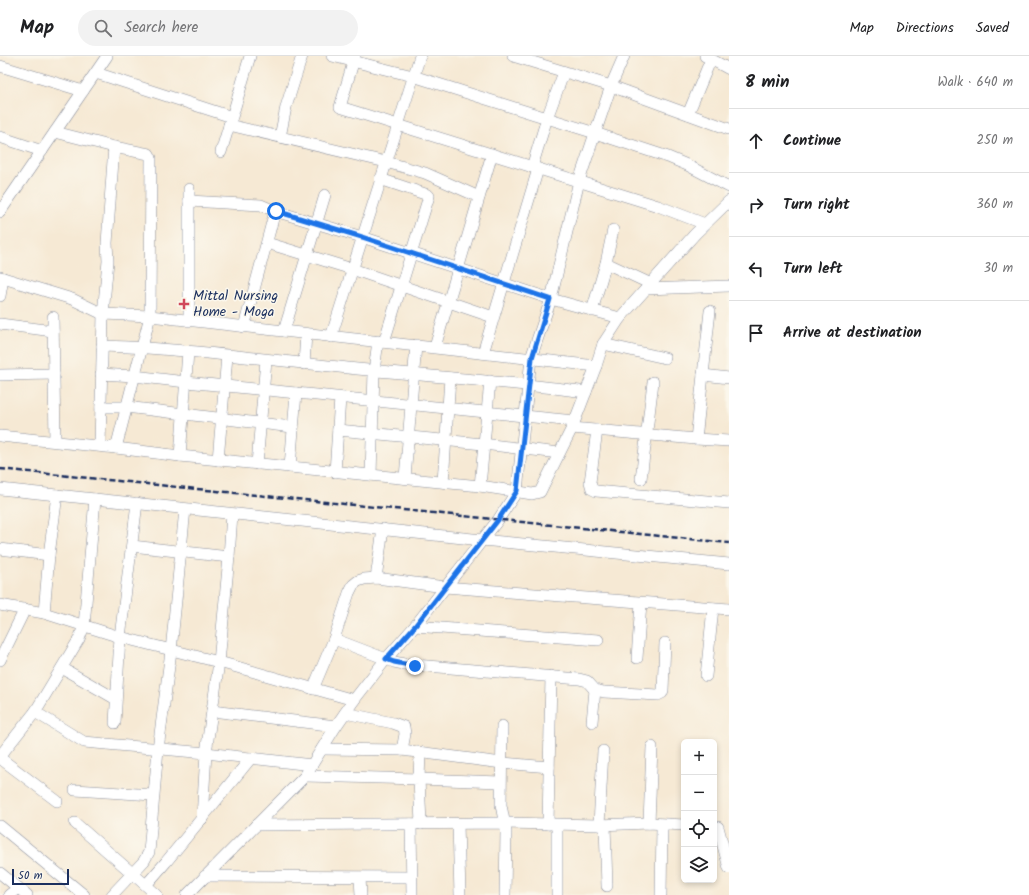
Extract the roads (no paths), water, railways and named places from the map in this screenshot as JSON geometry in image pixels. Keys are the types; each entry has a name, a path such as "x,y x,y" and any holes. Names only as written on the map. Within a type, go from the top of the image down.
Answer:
{"street":[{"path":"0,212 107,56"},
{"path":"221,152 250,56"},
{"path":"280,137 286,107 302,56"},
{"path":"332,56 354,59 413,76 595,133 687,165 729,187"},
{"path":"331,336 420,56"},
{"path":"513,56 611,86 729,129"},
{"path":"187,895 305,776 354,700 386,659 415,626 498,520 517,491 524,416 532,358 550,299 579,181 611,86 624,56"},
{"path":"688,114 708,57 729,68"},
{"path":"354,59 340,107 658,206 705,224"},
{"path":"0,66 83,91"},
{"path":"483,352 535,168 547,118 564,72"},
{"path":"96,73 230,121 280,137 386,162 425,173 479,197"},
{"path":"55,132 149,154 151,158 150,316 116,448"},
{"path":"0,137 42,151"},
{"path":"100,446 103,314 108,261 114,147"},
{"path":"435,348 492,154"},
{"path":"372,475 374,371 381,342 412,253 429,196 380,179"},
{"path":"189,189 189,320"},
{"path":"284,331 317,224 324,195"},
{"path":"189,200 261,205 550,299 620,318"},
{"path":"0,436 218,460 480,486 532,494 540,492 573,424 603,344 620,318 705,224 729,201"},
{"path":"244,327 276,211"},
{"path":"592,311 606,263 613,230"},
{"path":"267,243 352,269 493,317"},
{"path":"606,263 649,286 729,286"},
{"path":"0,296 2,278 72,299 103,314 150,316 189,320 306,334 483,352 596,366"},
{"path":"696,439 710,311"},
{"path":"53,317 55,441"},
{"path":"0,324 53,331"},
{"path":"304,364 306,334"},
{"path":"603,344 665,358"},
{"path":"405,478 416,345"},
{"path":"102,346 142,347 374,371 528,384 586,392"},
{"path":"180,456 188,352"},
{"path":"218,460 227,356"},
{"path":"257,464 266,360"},
{"path":"0,375 54,374"},
{"path":"101,374 134,376 296,394 524,416 573,424 597,430 729,441"},
{"path":"703,375 729,378"},
{"path":"443,482 450,378"},
{"path":"480,486 490,381"},
{"path":"641,479 654,382"},
{"path":"290,467 292,426 296,394"},
{"path":"335,472 340,398"},
{"path":"101,407 126,407 292,426"},
{"path":"338,430 559,453"},
{"path":"597,430 590,482 592,489 596,491 729,503"},
{"path":"0,490 729,564"},
{"path":"44,613 49,555 58,495"},
{"path":"58,801 0,757 35,712 79,639 84,626 95,499"},
{"path":"114,723 120,637 137,503"},
{"path":"112,895 133,873 149,852 158,749 171,651 184,509"},
{"path":"202,819 206,753 219,662 232,514"},
{"path":"376,578 383,529"},
{"path":"132,546 229,557"},
{"path":"0,549 49,555"},
{"path":"313,689 334,639 349,593 353,585 358,581 376,578 445,587 729,609"},
{"path":"637,658 641,603"},
{"path":"0,605 44,613 120,637 219,662 354,700"},
{"path":"706,676 713,608"},
{"path":"0,660 24,609"},
{"path":"415,626 598,640"},
{"path":"334,639 394,662 415,666 551,676 584,680 595,690 611,694 660,695 663,690 665,643"},
{"path":"62,668 116,699"},
{"path":"551,676 549,767 557,895"},
{"path":"592,722 595,690"},
{"path":"212,710 336,726"},
{"path":"35,712 84,742 206,753 312,765"},
{"path":"345,713 393,723 404,727 405,734 402,750"},
{"path":"502,726 502,763 500,782 501,805 506,831 505,895"},
{"path":"649,823 652,746"},
{"path":"322,749 402,750 502,763 549,767"},
{"path":"603,751 602,825 608,886"},
{"path":"412,895 411,877 420,753"},
{"path":"146,885 251,758"},
{"path":"305,776 500,782"},
{"path":"76,790 154,795"},
{"path":"75,822 158,895"},
{"path":"256,825 505,823 602,825 649,823 681,826"},
{"path":"458,824 460,895"},
{"path":"661,895 662,825"},
{"path":"0,826 84,895"},
{"path":"720,827 729,868"},
{"path":"0,873 27,895"},
{"path":"206,876 360,878 411,877"},
{"path":"360,878 360,895"},
{"path":"9,895 18,888"}],"railway":[{"path":"0,469 729,543"}],"place":[{"name":"Mittal Nursing Home - Moga","path":"184,304"}]}
